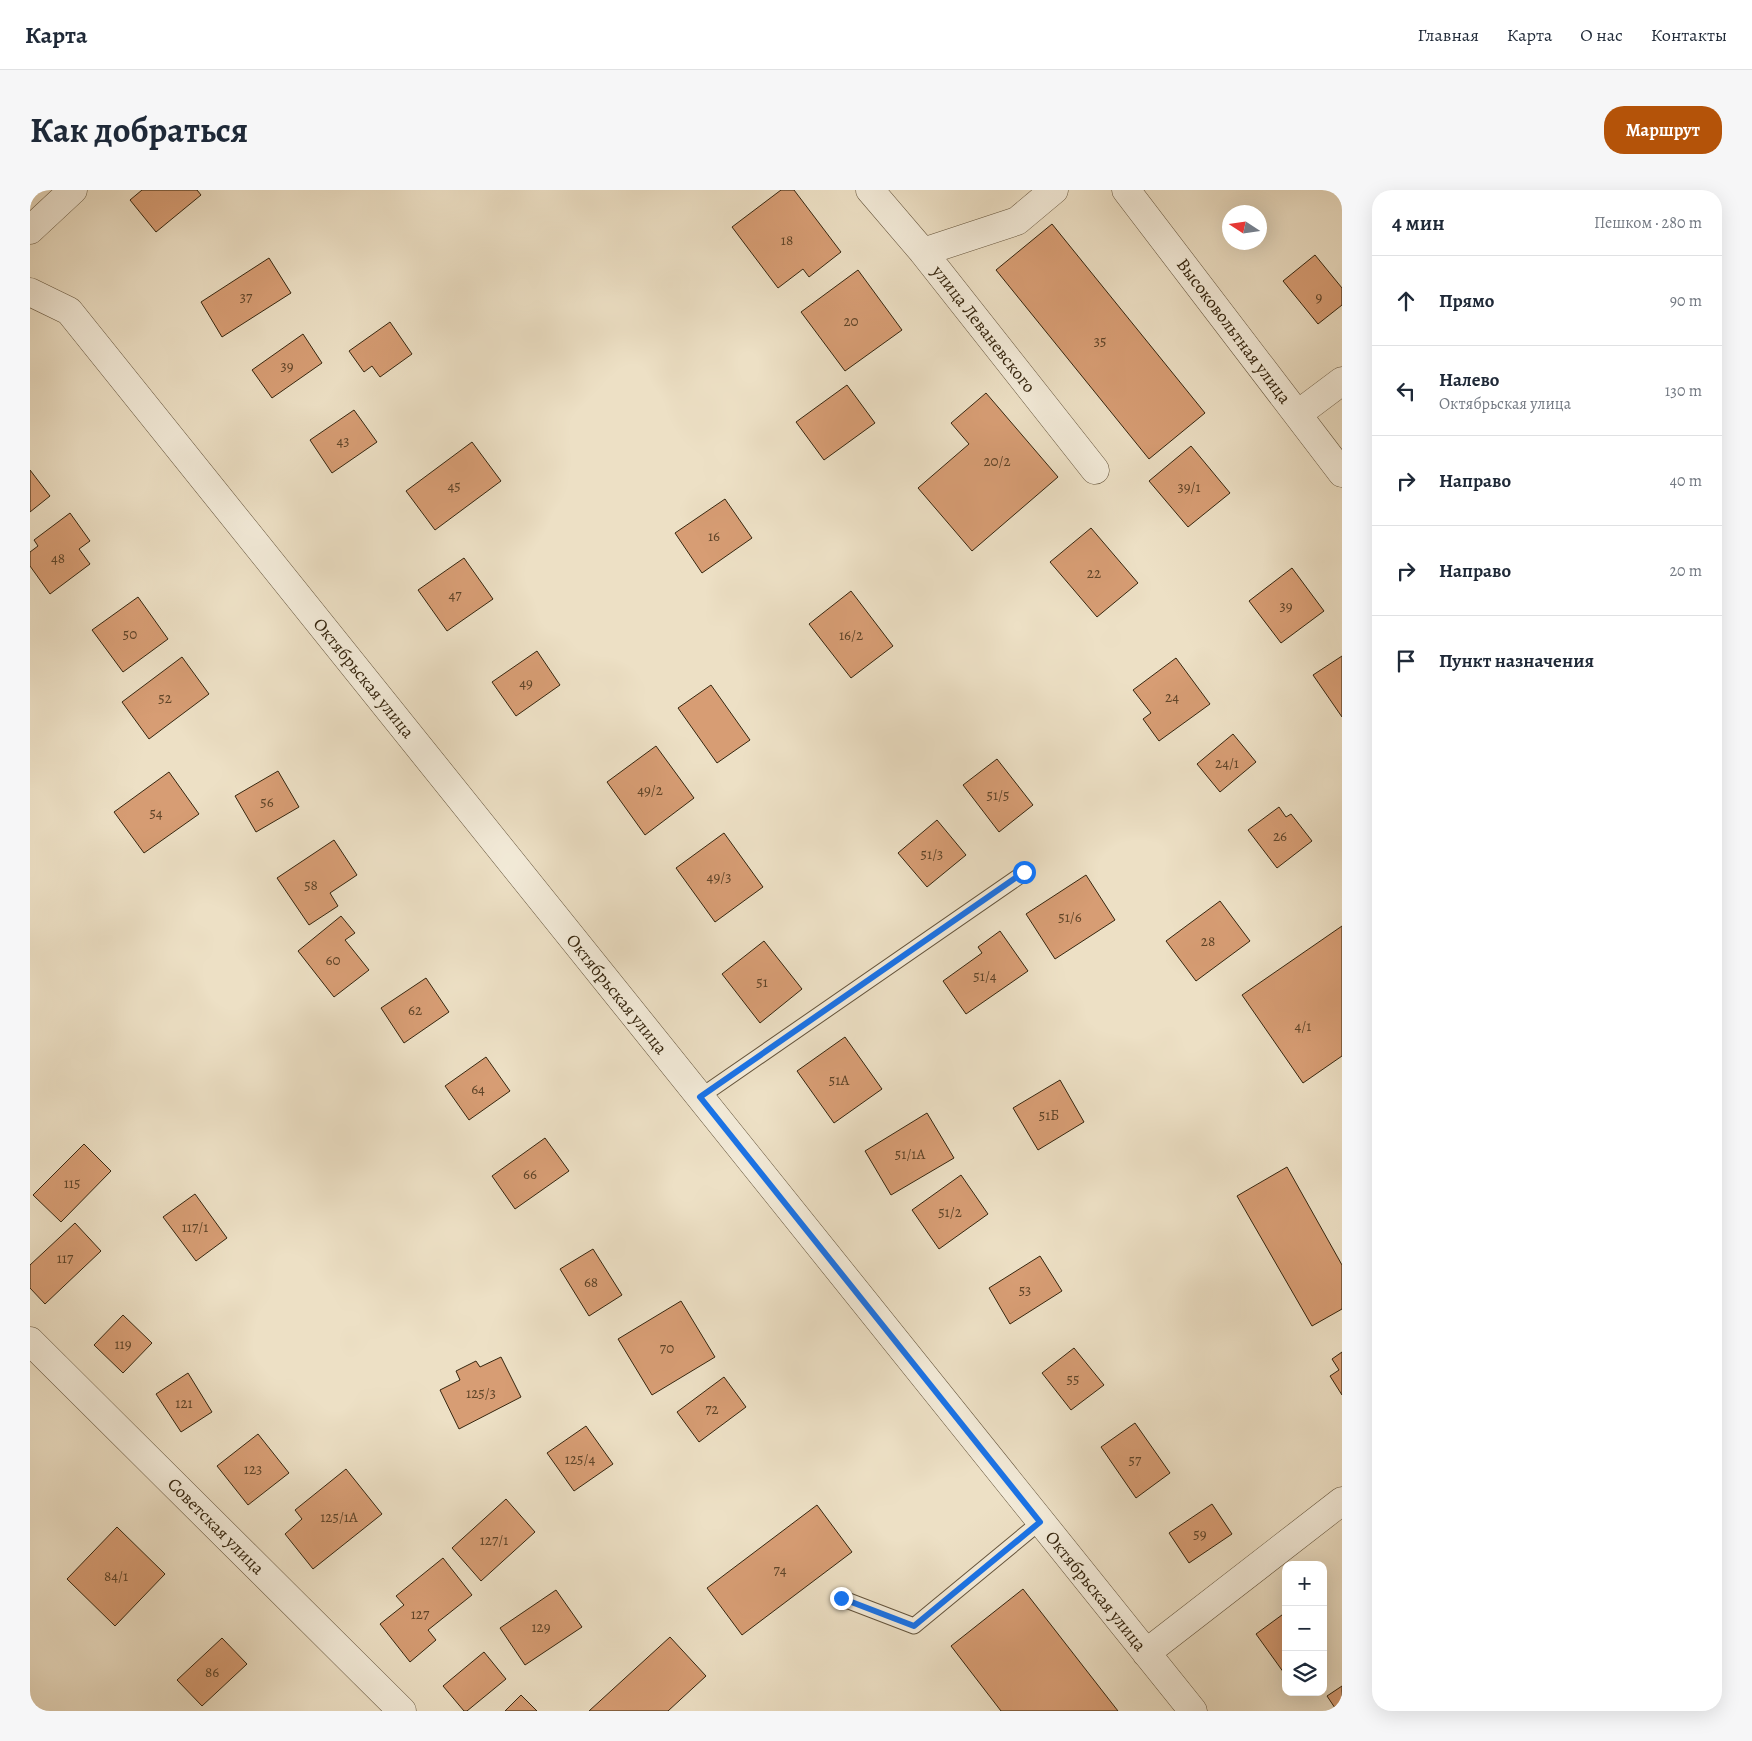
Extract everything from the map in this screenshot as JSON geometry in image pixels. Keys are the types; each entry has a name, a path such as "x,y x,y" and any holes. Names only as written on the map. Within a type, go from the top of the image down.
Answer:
{"street":[{"path":"30,230 73,190"},
{"name":"улица Леваневского","path":"870,190 923,252 1095,470"},
{"path":"923,252 1017,220 1054,190"},
{"name":"Высоковольтная улица","path":"1126,190 1342,473"},
{"name":"Октябрьская улица","path":"30,292 69,311 1193,1711"},
{"path":"1298,414 1342,380"},
{"name":"Советская улица","path":"30,1341 402,1711"},
{"path":"1146,1653 1342,1501"}],"lane":[{"path":"700,1097 1024,872"},
{"path":"841,1598 914,1626 1040,1522"}],"building":[{"path":"142,190 197,190 201,195 156,232 130,200"},
{"path":"781,190 794,190 841,252 809,277 803,269 778,288 732,227"},
{"path":"1052,224 1205,413 1149,459 996,270"},
{"path":"1315,255 1342,288 1342,305 1318,324 1283,281"},
{"path":"269,258 291,293 222,337 201,302"},
{"path":"858,270 902,330 845,371 801,312"},
{"path":"390,322 412,354 380,377 372,366 364,372 349,351"},
{"path":"303,334 322,363 272,398 252,370"},
{"path":"847,385 875,423 824,460 796,422"},
{"path":"986,393 1058,477 972,551 918,488 969,444 951,423"},
{"path":"354,410 377,442 332,473 310,440"},
{"path":"472,442 501,481 435,530 406,491"},
{"path":"1191,446 1230,493 1188,527 1149,481"},
{"path":"30,470 50,496 30,512"},
{"path":"725,499 752,538 702,573 675,533"},
{"path":"70,513 90,541 79,549 90,564 50,594 30,566 30,552 38,546 34,540"},
{"path":"1091,528 1138,583 1097,617 1050,562"},
{"path":"464,558 493,599 447,631 418,590"},
{"path":"1292,568 1324,611 1281,643 1249,601"},
{"path":"851,591 893,646 851,678 809,624"},
{"path":"138,597 168,639 123,672 92,630"},
{"path":"537,651 560,685 516,716 492,682"},
{"path":"1342,656 1342,717 1313,675"},
{"path":"182,657 209,694 149,739 122,702"},
{"path":"1176,658 1210,704 1159,741 1143,719 1151,713 1133,690"},
{"path":"711,685 750,740 717,763 678,708"},
{"path":"1233,734 1256,762 1220,792 1197,764"},
{"path":"656,746 694,798 645,835 607,782"},
{"path":"997,759 1033,805 999,832 963,785"},
{"path":"278,771 299,807 256,832 235,796"},
{"path":"169,772 199,814 144,853 114,812"},
{"path":"1279,807 1286,817 1291,814 1312,841 1277,868 1248,830"},
{"path":"937,820 966,855 927,887 898,853"},
{"path":"724,833 763,887 715,922 676,868"},
{"path":"334,840 357,875 330,893 338,906 309,925 277,878"},
{"path":"1086,875 1115,920 1055,959 1026,914"},
{"path":"1220,901 1250,941 1196,981 1166,941"},
{"path":"341,916 355,933 345,940 369,970 334,997 298,951"},
{"path":"1342,926 1342,1056 1303,1083 1242,995"},
{"path":"1000,931 1028,971 966,1014 943,981 982,953 978,947"},
{"path":"764,941 802,989 760,1023 722,974"},
{"path":"426,978 449,1012 404,1043 381,1008"},
{"path":"845,1037 882,1089 834,1123 797,1071"},
{"path":"486,1057 510,1091 469,1120 445,1086"},
{"path":"1060,1080 1084,1122 1038,1150 1013,1108"},
{"path":"927,1113 954,1158 891,1195 865,1151"},
{"path":"545,1138 569,1171 515,1209 492,1176"},
{"path":"84,1144 111,1171 61,1222 33,1195"},
{"path":"1287,1167 1342,1265 1342,1309 1312,1326 1237,1196"},
{"path":"961,1175 988,1214 939,1249 912,1210"},
{"path":"195,1194 227,1238 196,1261 163,1217"},
{"path":"75,1223 101,1251 45,1304 30,1288 30,1265"},
{"path":"593,1249 622,1295 589,1316 560,1269"},
{"path":"1040,1256 1062,1291 1010,1324 989,1288"},
{"path":"681,1301 715,1357 652,1395 618,1339"},
{"path":"123,1315 152,1343 123,1373 94,1345"},
{"path":"1074,1348 1104,1385 1071,1410 1042,1373"},
{"path":"1342,1352 1342,1395 1330,1376 1339,1370 1332,1359"},
{"path":"501,1357 521,1397 459,1429 440,1390 460,1380 456,1371 476,1361 480,1367"},
{"path":"188,1373 212,1412 181,1432 156,1394"},
{"path":"724,1377 746,1407 699,1442 677,1412"},
{"path":"1135,1423 1170,1473 1136,1498 1101,1447"},
{"path":"586,1426 613,1464 574,1491 547,1453"},
{"path":"258,1434 289,1473 248,1505 217,1466"},
{"path":"346,1469 382,1514 313,1569 285,1534 302,1519 295,1510"},
{"path":"506,1499 535,1532 481,1581 452,1548"},
{"path":"1212,1504 1232,1534 1189,1563 1169,1533"},
{"path":"817,1505 852,1552 742,1635 707,1588"},
{"path":"117,1527 165,1574 115,1626 67,1579"},
{"path":"443,1558 472,1595 428,1630 436,1640 410,1662 380,1624 404,1605 396,1596"},
{"path":"1023,1589 1118,1711 1001,1711 951,1646"},
{"path":"556,1590 582,1627 525,1665 500,1628"},
{"path":"1282,1615 1282,1670 1256,1634"},
{"path":"670,1637 706,1676 668,1711 589,1711"},
{"path":"222,1638 247,1664 202,1706 177,1680"},
{"path":"484,1652 506,1679 467,1711 464,1711 443,1686"},
{"path":"1342,1686 1342,1711 1337,1711 1327,1696"},
{"path":"521,1695 537,1711 505,1711"}],"route":[{"path":"841,1598 914,1626 1040,1522 700,1097 1024,872"}]}
